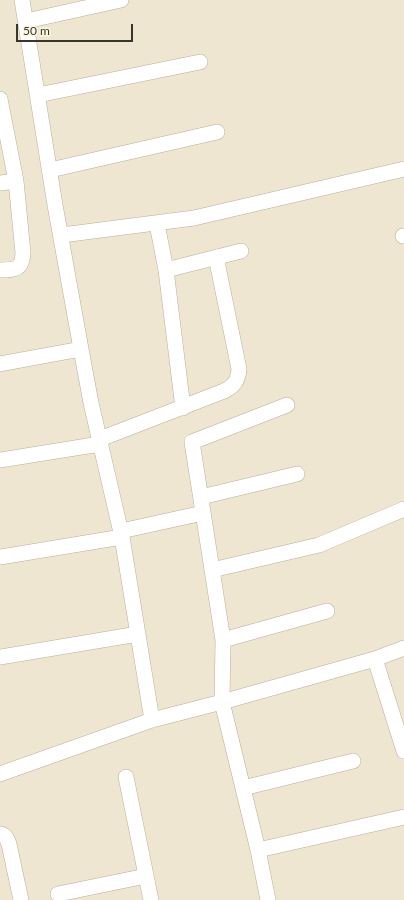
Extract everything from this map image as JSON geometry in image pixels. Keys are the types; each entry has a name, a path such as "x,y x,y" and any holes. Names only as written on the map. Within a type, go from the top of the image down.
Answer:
{"street":[{"path":"22,0 81,349 91,403 122,534 152,720"},
{"path":"26,21 121,0"},
{"path":"38,95 200,62"},
{"path":"0,99 16,181 24,253 23,260 17,268 0,270"},
{"path":"50,170 217,132"},
{"path":"62,235 157,224 194,218 404,169"},
{"path":"0,183 16,181"},
{"path":"157,224 166,270 183,408"},
{"path":"166,270 241,251"},
{"path":"0,460 100,441 224,391 236,382 238,369 216,257"},
{"path":"0,364 81,349"},
{"path":"268,900 258,850 222,702 223,640 192,442 287,405"},
{"path":"201,497 297,474"},
{"path":"212,570 319,545 404,508"},
{"path":"0,557 122,534 203,513"},
{"path":"223,640 327,611"},
{"path":"0,657 138,634"},
{"path":"0,774 152,720 375,659 404,648"},
{"path":"375,659 399,718 404,751"},
{"path":"243,788 353,761"},
{"path":"126,777 151,900"},
{"path":"258,850 404,817"},
{"path":"0,834 4,835 9,844 21,900"},
{"path":"58,894 146,876"}]}
